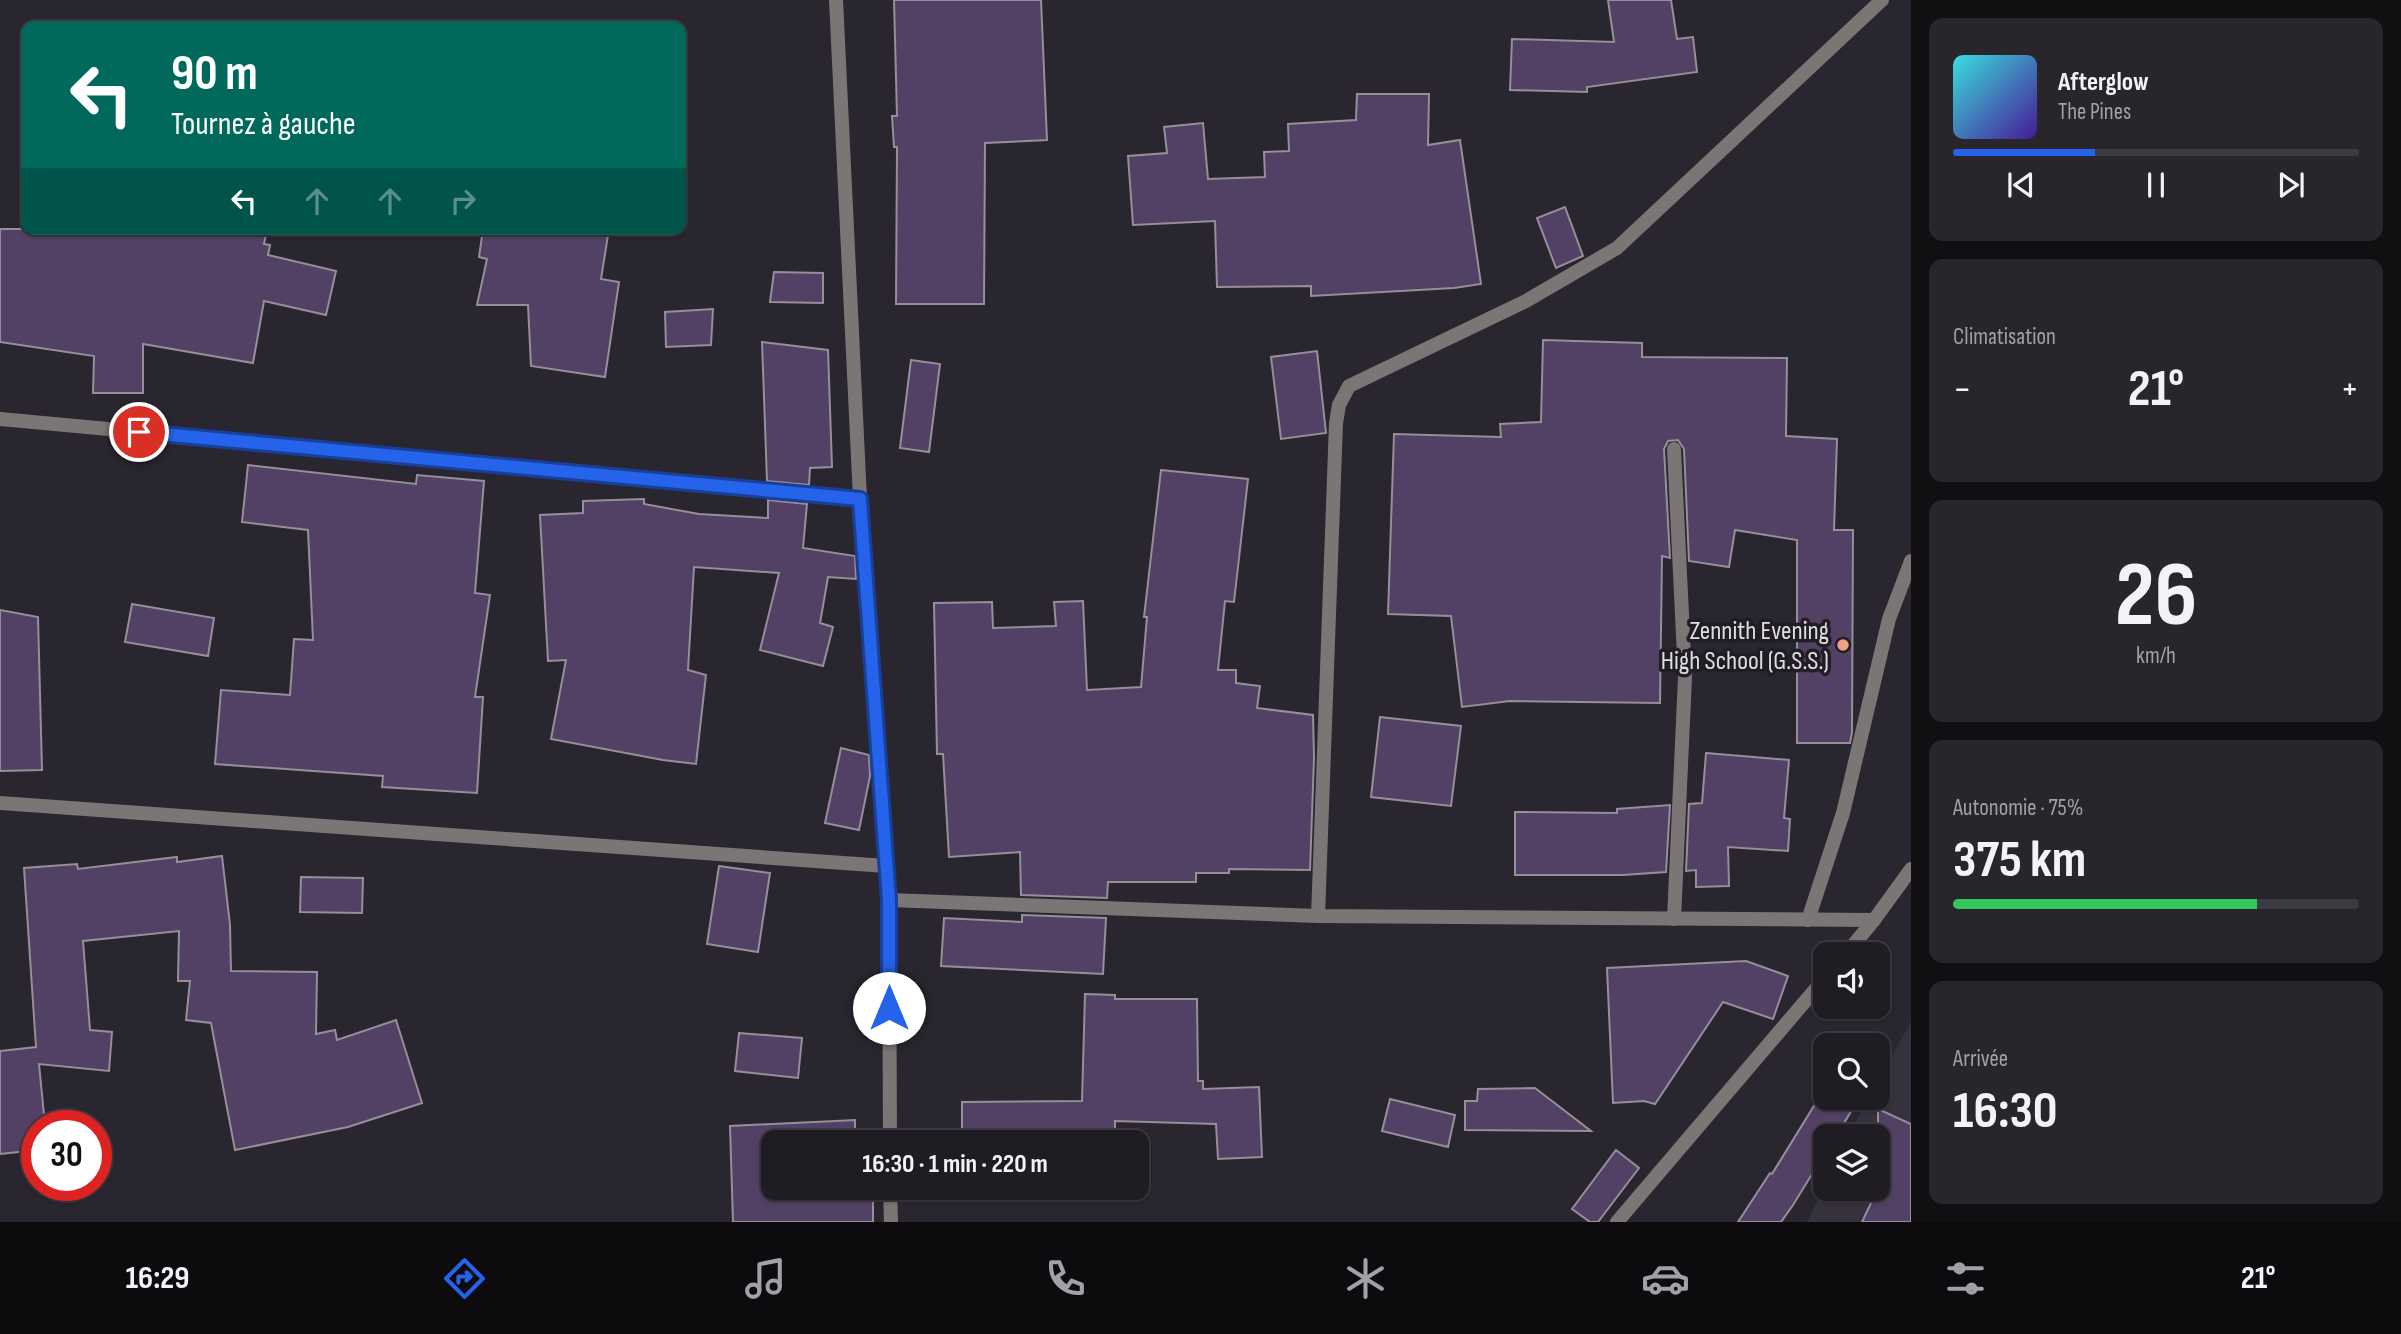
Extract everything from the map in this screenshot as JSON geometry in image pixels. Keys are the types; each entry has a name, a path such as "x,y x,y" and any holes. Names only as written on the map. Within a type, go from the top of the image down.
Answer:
{"street":[{"path":"836,0 860,499 889,900 890,1130"},
{"path":"1318,916 1336,422 1339,405 1349,386 1526,301 1617,248 1882,0"},
{"path":"0,419 860,499"},
{"path":"1674,449 1685,677 1674,919"},
{"path":"1808,920 1843,813 1889,619 1911,561"},
{"path":"0,803 886,866"},
{"path":"1856,942 1911,869"},
{"path":"889,900 1318,916 1874,920"},
{"path":"1617,1222 1813,992"},
{"path":"890,1200 891,1222"}],"shaded area":[{"path":"1911,1022 1911,1222 1807,1222 1817,1201 1890,1201 1890,1124 1855,1124 1862,1110 1890,1110 1890,1058"}],"building":[{"path":"894,0 1041,0 1047,140 985,143 984,304 896,304 897,147 894,147 892,116 897,116"},
{"path":"1608,0 1671,0 1677,39 1693,37 1697,72 1587,87 1587,92 1510,90 1512,39 1614,42"},
{"path":"1357,94 1429,94 1428,145 1460,140 1481,284 1311,296 1311,286 1217,287 1215,221 1133,225 1128,156 1167,153 1164,127 1203,123 1208,179 1265,177 1264,152 1289,151 1288,124 1356,120"},
{"path":"1565,207 1583,256 1556,268 1537,218"},
{"path":"0,229 21,229 21,235 266,235 264,244 270,245 268,255 336,271 326,315 264,301 253,363 143,344 143,393 93,393 94,356 0,342"},
{"path":"482,235 608,235 601,279 619,282 605,377 531,366 528,305 477,305 487,259 479,257"},
{"path":"774,272 823,273 823,303 770,302"},
{"path":"713,309 711,345 666,347 665,312"},
{"path":"1543,340 1642,343 1642,357 1787,358 1786,436 1837,439 1834,530 1853,530 1850,743 1797,743 1797,540 1735,530 1729,567 1689,561 1684,449 1678,440 1668,441 1664,449 1670,558 1662,556 1660,703 1510,701 1462,707 1451,616 1388,614 1394,434 1501,437 1500,424 1541,422"},
{"path":"762,342 828,350 832,467 810,468 809,485 767,481"},
{"path":"1317,351 1326,433 1281,439 1271,357"},
{"path":"911,360 940,364 929,452 900,448"},
{"path":"248,465 416,484 417,475 484,481 475,593 490,595 475,697 483,697 477,793 382,787 383,776 215,764 221,690 290,695 294,639 313,640 308,530 242,522"},
{"path":"1161,470 1248,479 1234,602 1225,601 1218,670 1236,670 1236,683 1260,686 1257,708 1313,715 1310,870 1229,869 1229,873 1196,873 1196,882 1108,882 1107,898 1021,895 1020,852 949,857 943,754 937,754 934,603 992,602 993,628 1056,626 1054,602 1083,601 1087,690 1141,687 1147,617 1144,617"},
{"path":"644,499 644,504 699,514 768,518 768,500 807,504 803,548 855,556 856,579 828,577 820,623 833,627 823,666 760,650 779,573 694,567 688,670 706,675 696,764 551,739 566,660 548,661 540,515 583,513 583,501"},
{"path":"132,604 214,618 208,656 125,642"},
{"path":"0,610 38,617 42,770 0,771"},
{"path":"1380,717 1461,726 1451,806 1371,797"},
{"path":"841,748 869,755 870,776 859,830 825,823"},
{"path":"1706,753 1789,760 1784,818 1790,819 1788,851 1728,847 1729,886 1696,887 1696,870 1686,871 1689,804 1702,803"},
{"path":"1670,805 1666,872 1623,875 1515,875 1515,812 1617,813 1617,809"},
{"path":"222,856 230,925 231,971 317,972 316,1034 335,1030 337,1040 396,1020 422,1103 348,1127 235,1150 211,1023 186,1020 190,981 178,981 179,931 83,941 90,1030 112,1032 109,1071 39,1064 44,1110 21,1110 21,1152 0,1154 0,1051 36,1047 24,868 77,864 78,869 177,857 177,862"},
{"path":"719,866 770,873 758,952 707,944"},
{"path":"301,877 363,878 362,913 300,912"},
{"path":"1022,915 1106,918 1103,974 941,966 944,918 1022,922"},
{"path":"1746,961 1788,976 1773,1019 1723,1002 1655,1104 1644,1101 1613,1103 1607,968"},
{"path":"1085,994 1115,995 1115,999 1197,999 1198,1081 1203,1081 1203,1089 1259,1087 1262,1157 1218,1159 1216,1124 1115,1121 1115,1130 962,1130 962,1102 1082,1101"},
{"path":"739,1033 802,1038 798,1078 735,1071"},
{"path":"1535,1088 1591,1131 1465,1130 1465,1101 1477,1101 1478,1089"},
{"path":"1390,1099 1455,1115 1448,1147 1382,1131"},
{"path":"1813,1107 1813,1110 1852,1110 1843,1124 1813,1124 1813,1172 1781,1222 1738,1222 1770,1173 1772,1174"},
{"path":"1878,1110 1880,1110 1911,1124 1911,1222 1862,1222 1872,1201 1890,1201 1890,1124 1878,1124"},
{"path":"855,1120 855,1130 761,1130 761,1200 873,1200 873,1222 733,1222 730,1126"},
{"path":"1616,1150 1639,1168 1598,1222 1590,1222 1572,1209"}],"place":[{"name":"Zennith Evening High School (G.S.S.)","path":"1843,645"}],"route":[{"path":"139,432 860,499 889,900 889,1008"}]}
